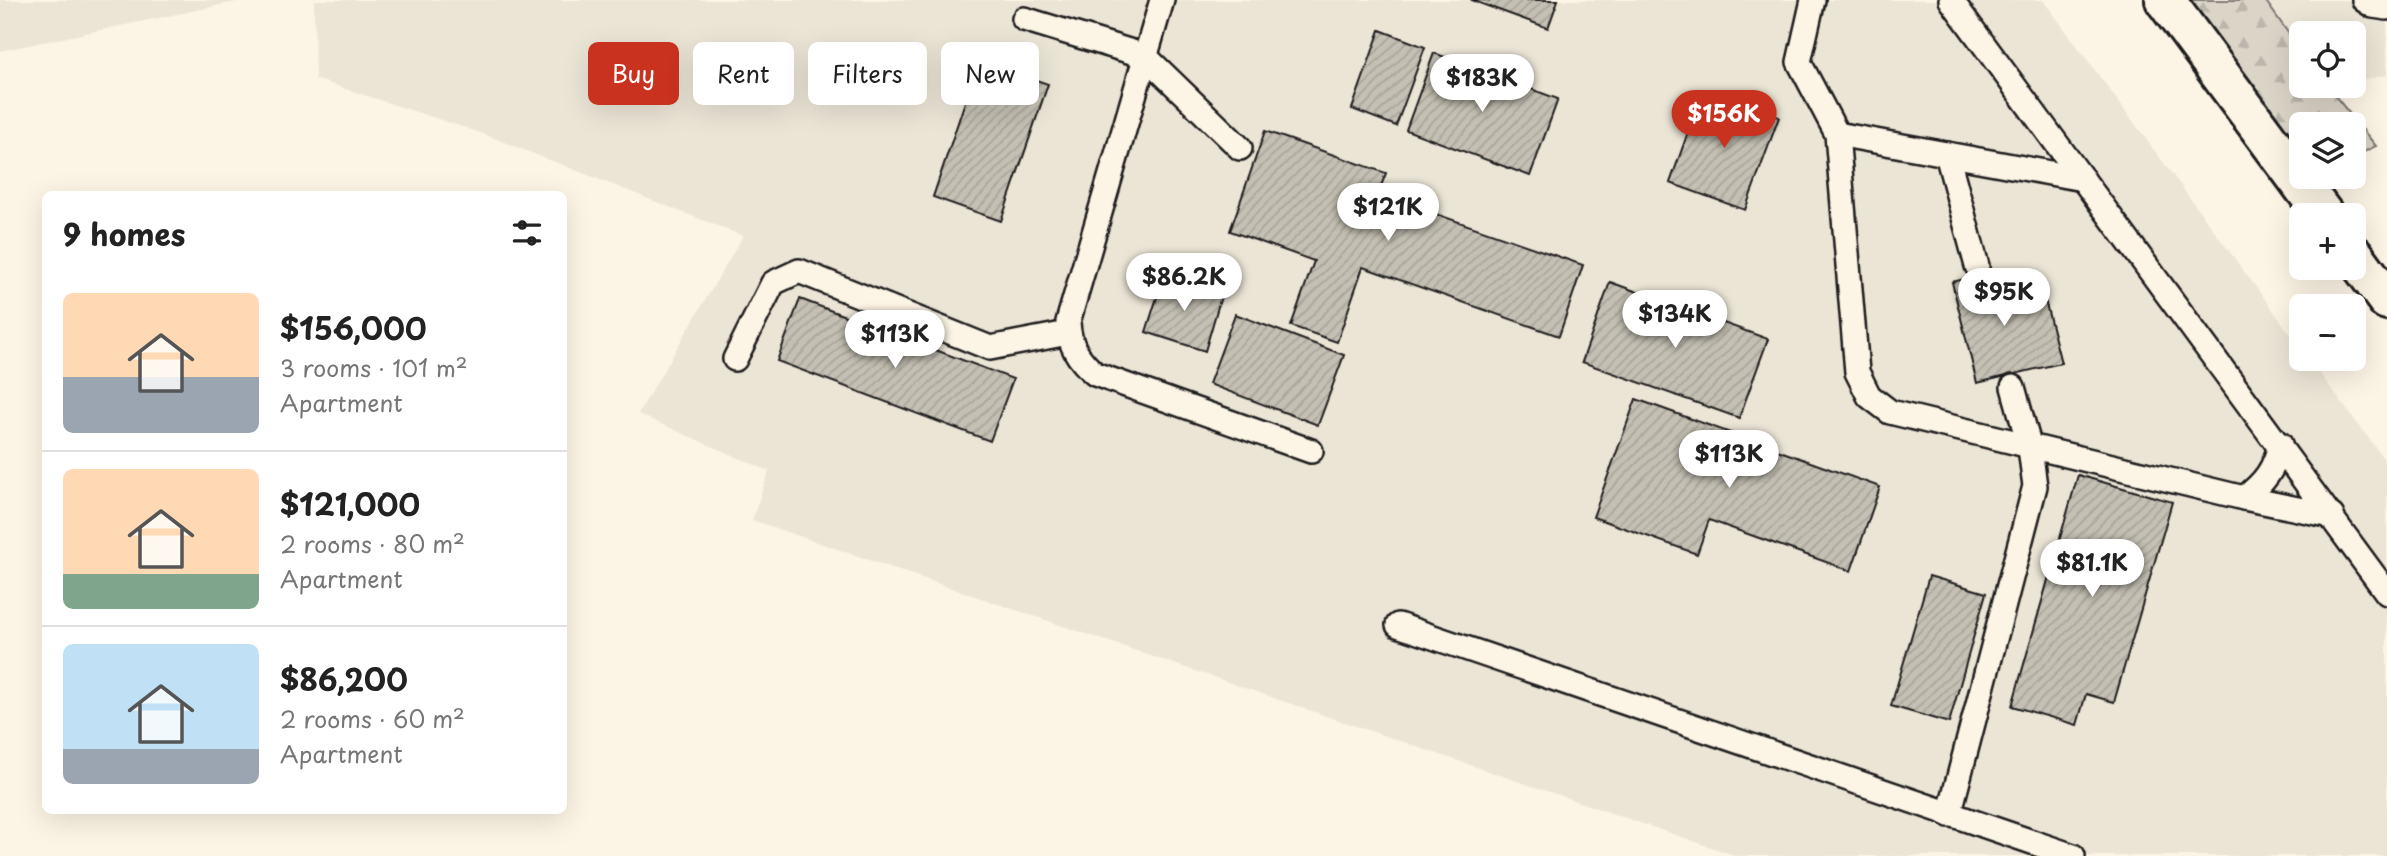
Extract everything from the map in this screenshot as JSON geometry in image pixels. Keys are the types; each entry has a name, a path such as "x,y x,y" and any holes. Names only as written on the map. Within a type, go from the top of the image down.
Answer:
{"street":[{"path":"2165,0 2315,203"},
{"path":"2366,271 2387,300"}],"lane":[{"path":"1162,0 1068,322 1068,333 1077,358 1095,373 1311,451"},
{"path":"1813,0 1800,62 1837,134 1857,372 1869,396 1890,412 2030,448 2332,516"},
{"path":"1951,0 2387,593"},
{"path":"2364,0 2373,6 2387,8"},
{"path":"1024,19 1145,55 1240,148"},
{"path":"1837,134 2083,179"},
{"path":"1947,154 1977,266"},
{"path":"735,359 773,284 799,271 990,348 1068,333"},
{"path":"1949,815 2035,486 2030,448 2014,387"},
{"path":"2244,498 2260,486 2276,464 2280,444"},
{"path":"1398,625 2073,856"}],"shaded area":[{"path":"0,0 245,0 0,51"},
{"path":"314,0 2043,0 2289,332 2289,371 2318,371 2387,463 2387,856 1737,856 752,520 769,471 638,414 743,236 481,133 315,79"},
{"path":"2265,0 2387,0 2387,75 2366,79 2366,21 2289,21 2289,34"}],"green space":[{"path":"2187,0 2265,0 2289,34 2289,98 2337,98 2348,112 2289,112 2289,142"},
{"path":"2366,134 2376,146 2366,151"}],"building":[{"path":"1471,0 1558,0 1548,28"},
{"path":"1380,30 1425,47 1396,126 1352,109"},
{"path":"1434,53 1558,99 1530,176 1406,130"},
{"path":"1039,81 1048,84 1001,221 933,197 964,105 1039,105"},
{"path":"1703,90 1779,117 1745,210 1670,183"},
{"path":"1265,131 1386,173 1378,194 1583,265 1559,336 1363,267 1337,342 1291,326 1314,261 1230,231"},
{"path":"2007,269 2015,303 2044,296 2061,363 1977,383 1952,282"},
{"path":"1164,275 1222,293 1205,351 1146,332"},
{"path":"1610,282 1768,339 1739,418 1582,362"},
{"path":"800,299 1013,379 990,441 777,361"},
{"path":"1235,314 1344,355 1318,425 1209,384"},
{"path":"1636,399 1880,487 1851,571 1709,520 1697,554 1593,517"},
{"path":"2078,475 2172,502 2114,702 2086,694 2077,725 2012,706"},
{"path":"1929,576 1986,593 1949,723 1891,706"}]}
